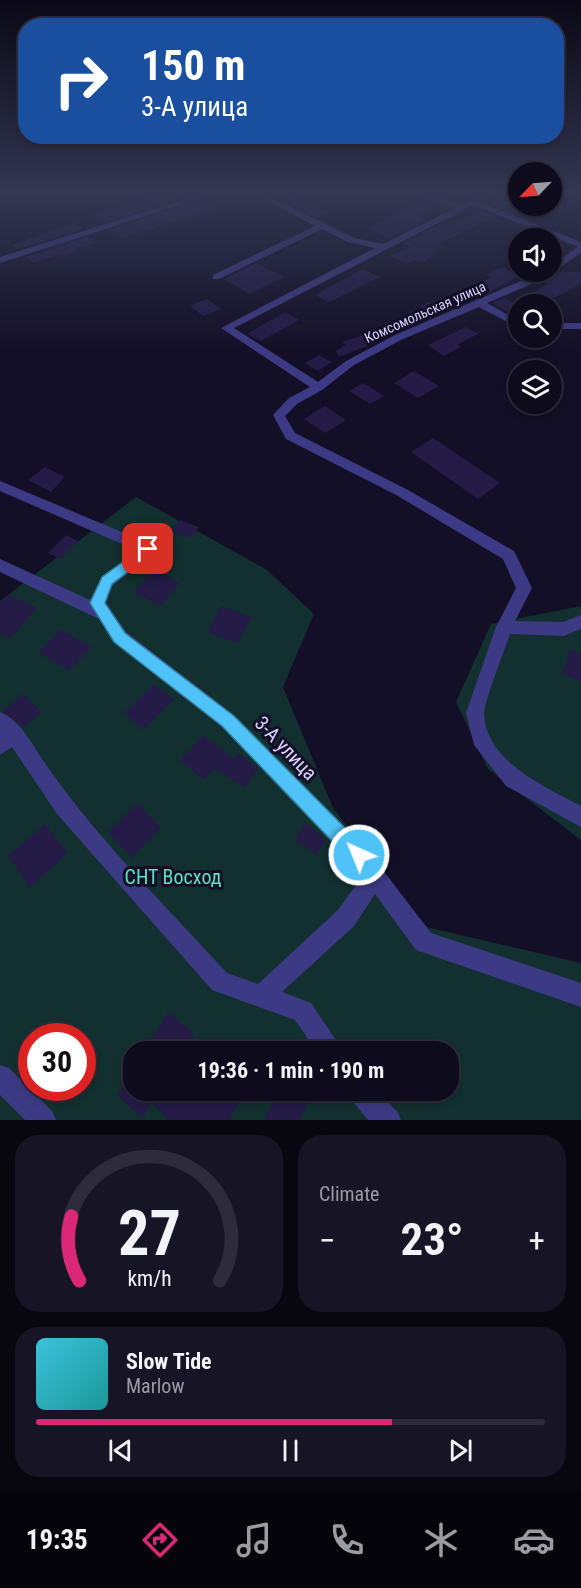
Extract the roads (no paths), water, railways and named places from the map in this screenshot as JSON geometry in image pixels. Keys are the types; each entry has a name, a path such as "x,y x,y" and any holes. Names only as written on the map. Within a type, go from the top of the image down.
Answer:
{"street":[{"path":"0,260 44,246"},
{"path":"216,277 280,246"},
{"path":"318,387 226,328 385,247"},
{"path":"562,261 581,247"},
{"name":"Комсомольская улица","path":"504,627 524,588 509,555 404,493 290,436 279,415 293,401 318,387 350,363 399,338 529,282"},
{"path":"479,303 508,319"},
{"path":"562,326 581,326"},
{"path":"0,486 148,549 106,581 98,603 104,614"},
{"path":"0,565 104,614"},
{"name":"3-А улица","path":"104,614 120,637 228,721 359,855 424,942 581,995"},
{"path":"581,622 563,629 504,627 475,713 483,744 513,779 581,817"},
{"path":"4,733 64,807 220,982 303,1011 324,1041"},
{"path":"261,996 346,918 367,887 359,855"},
{"path":"0,1077 43,1120"},
{"path":"368,1101 388,1120"}],"park label":[{"name":"СНТ Восход","path":"173,877"}]}
